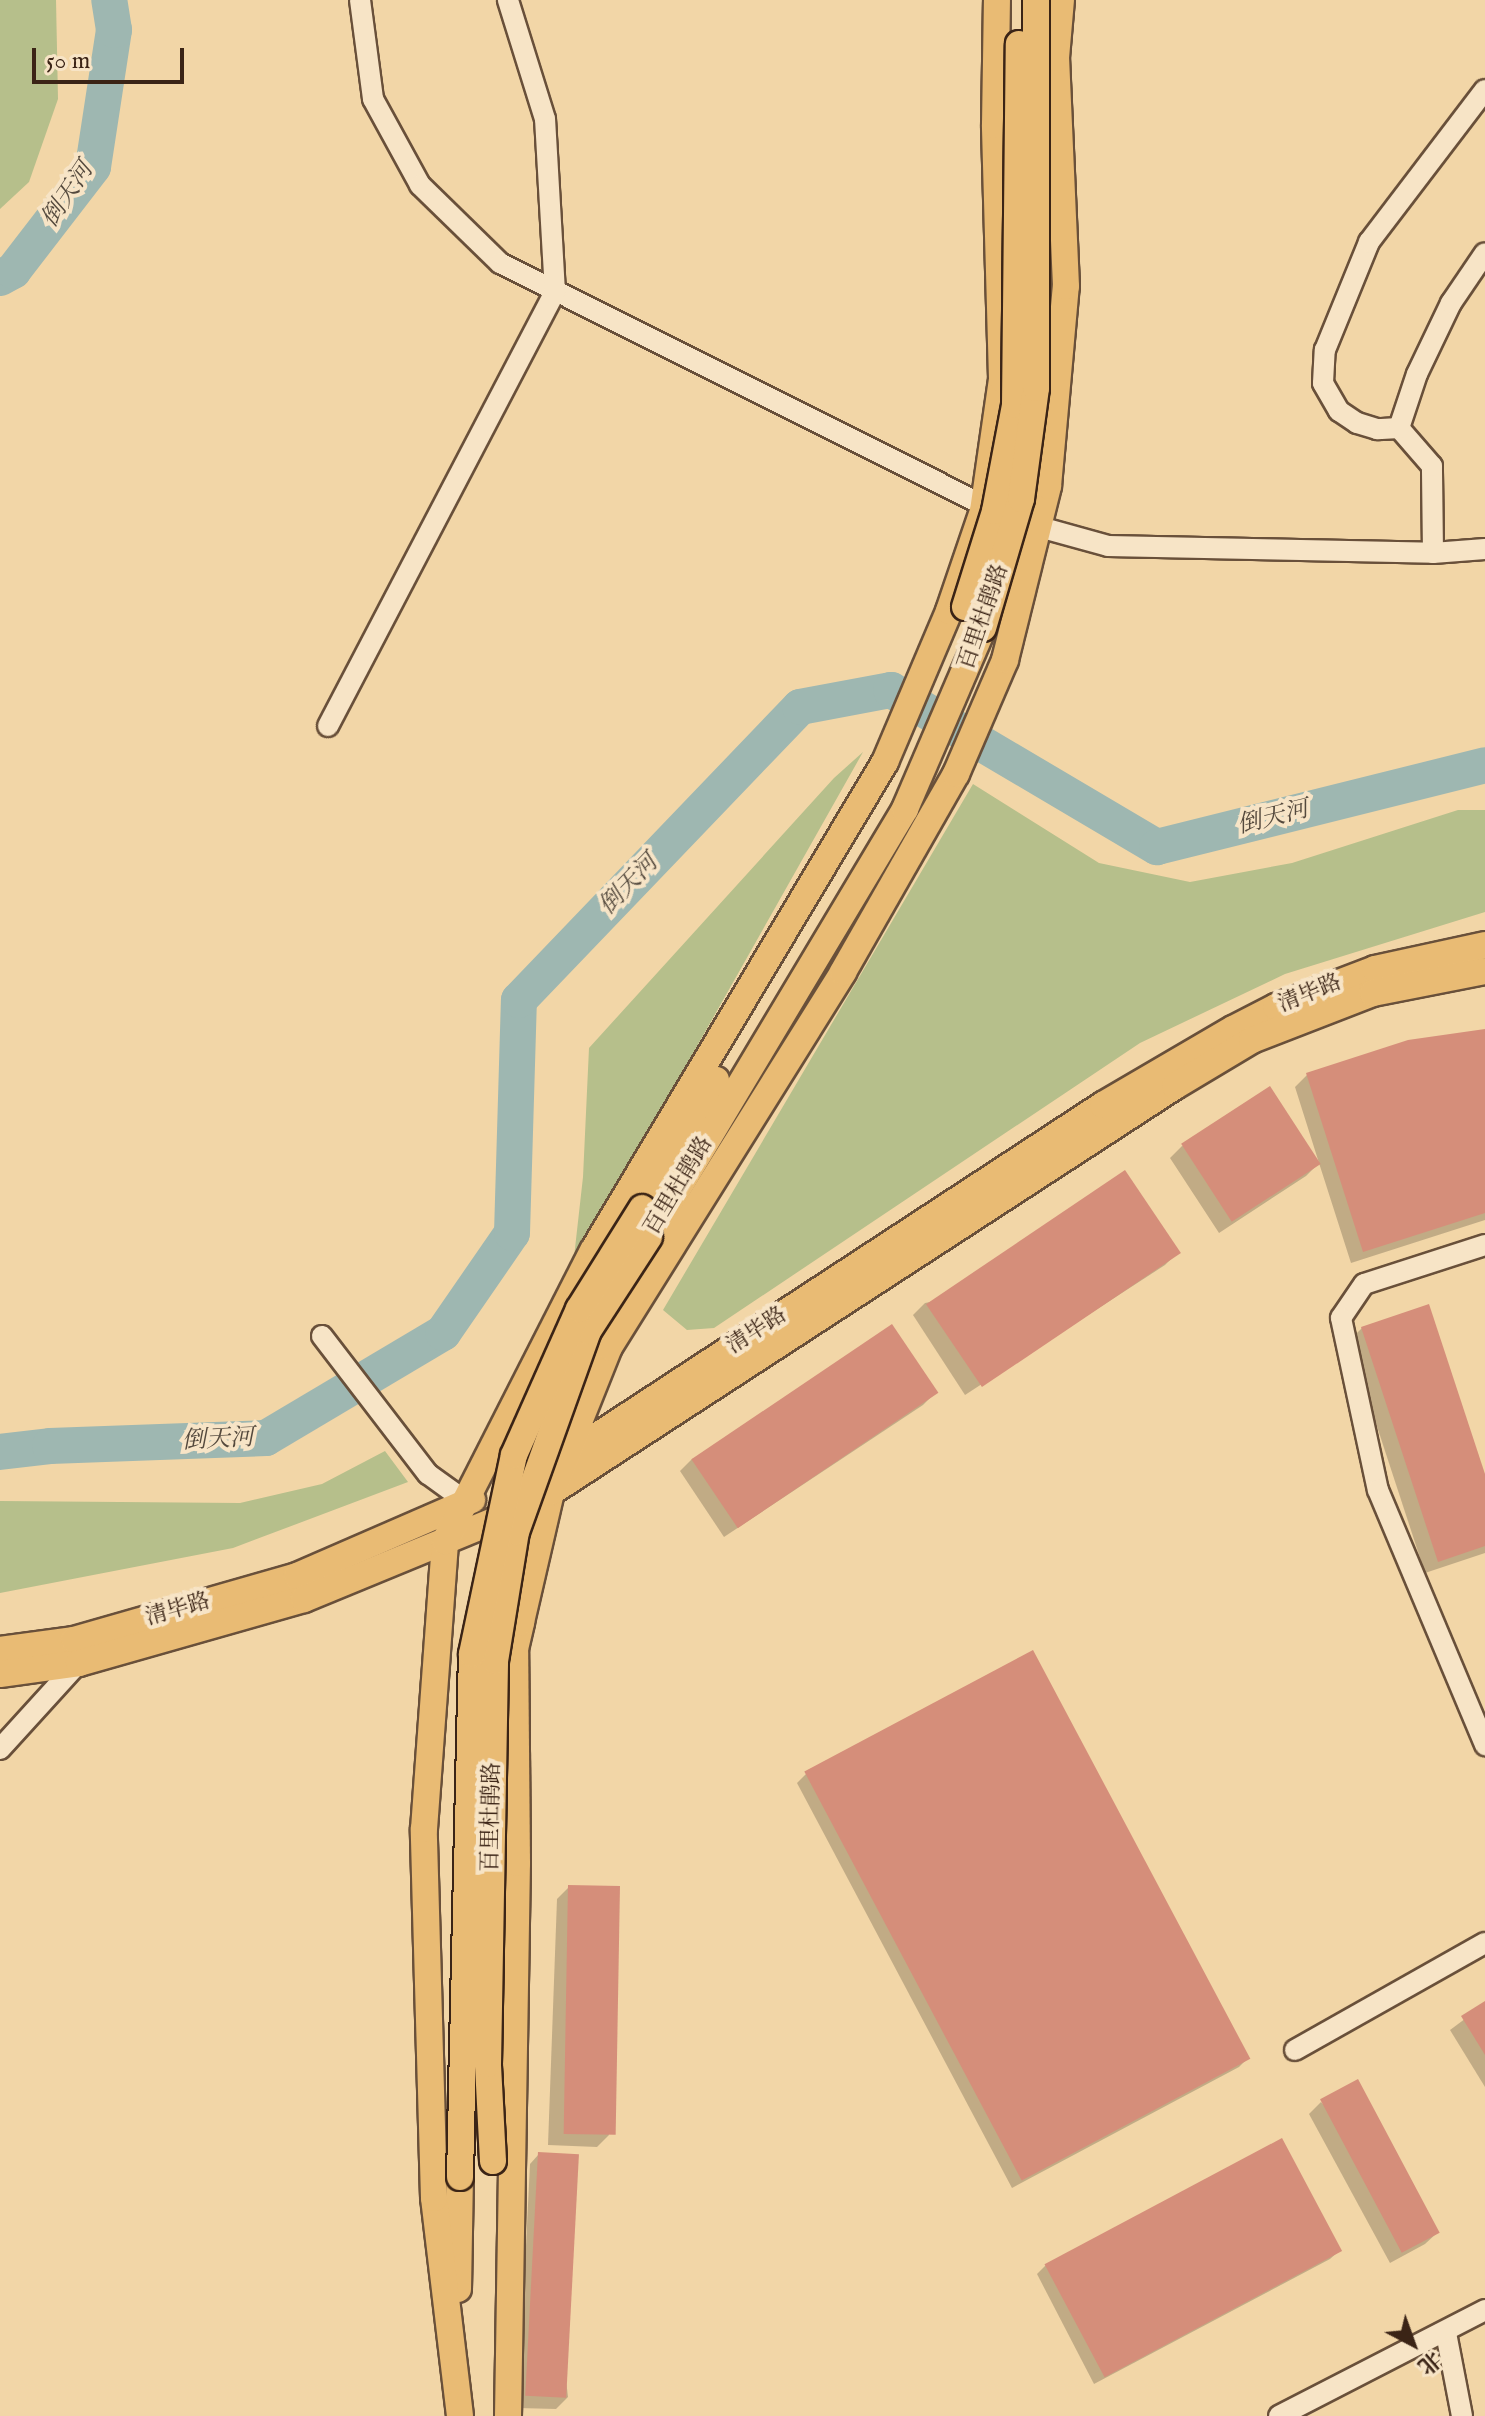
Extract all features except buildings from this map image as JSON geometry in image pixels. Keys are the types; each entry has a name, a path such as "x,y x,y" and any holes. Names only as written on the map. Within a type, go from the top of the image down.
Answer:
{"main road":[{"path":"461,2416 434,2198 424,1829 445,1541 593,1251 885,762 989,508 1002,379 995,125 997,0"},
{"name":"百里杜鹃路","path":"461,2416 458,2287 472,1654 514,1455 579,1309 887,789 965,607 1015,405 1019,0"},
{"name":"百里杜鹃路","path":"507,2416 488,2064 495,1661 516,1532 588,1331 649,1237 905,809 983,628 1021,499 1036,388 1036,0"},
{"path":"507,2416 517,1863 515,1649 551,1492 609,1347 843,972 956,774 1003,666 1048,486 1066,286 1056,58 1061,0"},
{"name":"清毕路","path":"0,1650 100,1632 297,1576 467,1502 522,1483 1103,1105 1233,1029 1276,1007 1375,969 1485,945"},
{"path":"0,1674 79,1663 304,1599 533,1504 1175,1086 1252,1040 1373,993 1485,971"}],"street":[{"path":"360,0 373,99 420,185 500,263 989,508 1038,528 1108,546 1433,553 1485,549"},
{"path":"328,726 555,292 545,119 508,0"},
{"path":"1399,428 1377,429 1357,423 1339,411 1323,383 1325,350 1369,242 1485,90"},
{"path":"1399,428 1417,374 1451,303 1485,253"},
{"path":"1399,428 1432,466 1433,553"},
{"path":"1485,1245 1364,1284 1341,1318 1378,1490 1485,1745"},
{"path":"322,1336 428,1474 467,1502"},
{"path":"0,1749 79,1663 100,1632"},
{"path":"1295,2050 1485,1943"},
{"path":"1279,2416 1446,2333 1485,2310"},
{"path":"1446,2333 1462,2416"}],"green space":[{"path":"0,0 56,0 58,99 29,182 0,209"},
{"path":"863,752 573,1266 583,1177 589,1048 834,778"},
{"path":"973,784 1099,863 1190,882 1292,863 1458,810 1485,810 1485,912 1285,974 1140,1043 714,1328 687,1330 663,1310"},
{"path":"385,1451 408,1482 233,1548 0,1593 0,1501 240,1503 322,1484"}],"waterway":[{"name":"倒天河","path":"0,278 13,271 93,167 114,30 109,0"},
{"name":"倒天河","path":"0,1452 50,1446 266,1438 443,1333 512,1233 519,1000 800,707 891,690 1157,847 1485,765"}]}
